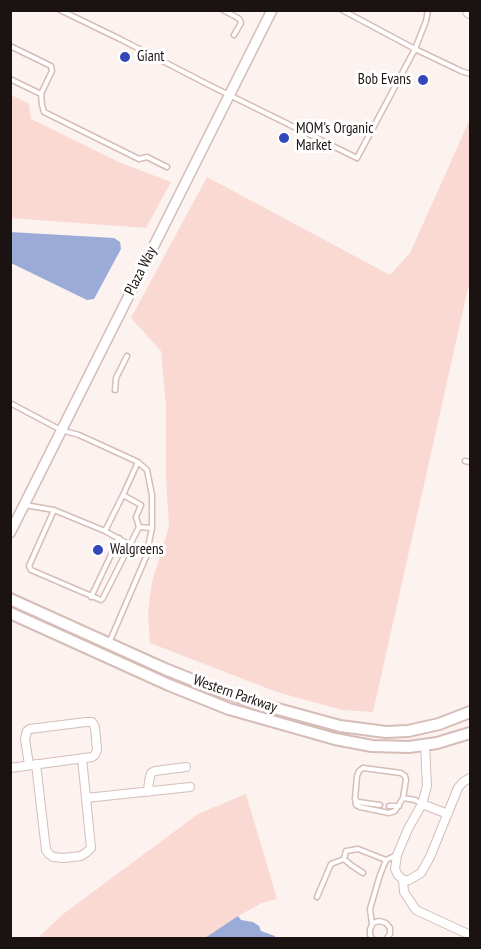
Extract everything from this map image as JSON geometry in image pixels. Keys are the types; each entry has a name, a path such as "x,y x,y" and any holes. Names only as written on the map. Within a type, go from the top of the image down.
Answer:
{"main road":[{"name":"Western Parkway","path":"10,599 165,669 237,697 340,726 386,732 408,731 439,724 471,711"},
{"name":"Western Parkway","path":"10,614 168,685 229,709 323,736 360,745 409,747 446,741 471,733"}],"street":[{"name":"Plaza Way","path":"10,533 272,10"},
{"path":"10,768 32,765 82,758 92,757 97,750 95,727 92,722 30,729 25,739 32,765 46,850 53,857 81,856 91,848 82,758"},
{"path":"424,744 427,786 422,804 397,855 395,869 403,880 404,892 411,906 471,935"},
{"path":"148,792 151,773 186,767"},
{"path":"403,880 409,880 421,873 430,857 460,784 471,778"},
{"path":"86,798 190,787"},
{"path":"422,804 448,814"}],"lane":[{"path":"60,10 357,158 415,49 428,10"},
{"path":"223,10 240,20 241,23 234,35"},
{"path":"342,10 415,49 471,74"},
{"path":"10,46 51,66 52,71 41,94 44,112 139,159 147,158 166,167"},
{"path":"10,79 41,94"},
{"path":"114,390 116,378 127,356"},
{"path":"10,404 62,430 79,435 138,462 147,470 152,495 152,528 147,554 109,644"},
{"path":"105,531 138,462"},
{"path":"123,495 141,505 152,504"},
{"path":"24,505 54,510 105,531 147,554"},
{"path":"54,510 29,568 33,572 100,600 139,527 136,517 141,505"},
{"path":"139,527 152,528"},
{"path":"91,597 119,538"},
{"path":"363,768 401,773 406,780 403,798 395,811 389,813 356,805 359,771 363,768"},
{"path":"403,798 422,804"},
{"path":"355,799 358,802 380,805"},
{"path":"389,806 399,806"},
{"path":"344,859 346,851 358,849 386,860 397,855"},
{"path":"344,859 363,873"},
{"path":"317,897 331,864 344,859"},
{"path":"372,939 369,932 372,924 370,909 386,860"},
{"path":"372,924 379,921 388,925 390,931 387,939"}],"shaded area":[{"path":"11,95 29,104 31,119 121,163 171,182 146,228 11,218"},
{"path":"470,119 470,288 468,288 373,712 342,710 277,692 150,643 148,612 152,582 169,527 166,407 161,351 131,318 207,177 390,275 410,253"},
{"path":"246,794 277,899 262,903 238,916 205,938 38,938 62,915 198,814"}],"water":[{"path":"10,232 114,238 120,242 121,249 94,299 87,300 11,263"},
{"path":"238,916 241,920 253,922 259,926 261,931 275,938 205,938"}],"place":[{"name":"Giant","path":"125,57"},
{"name":"Bob Evans","path":"423,80"},
{"name":"MOM's Organic Market","path":"284,138"},
{"name":"Walgreens","path":"98,550"}]}
